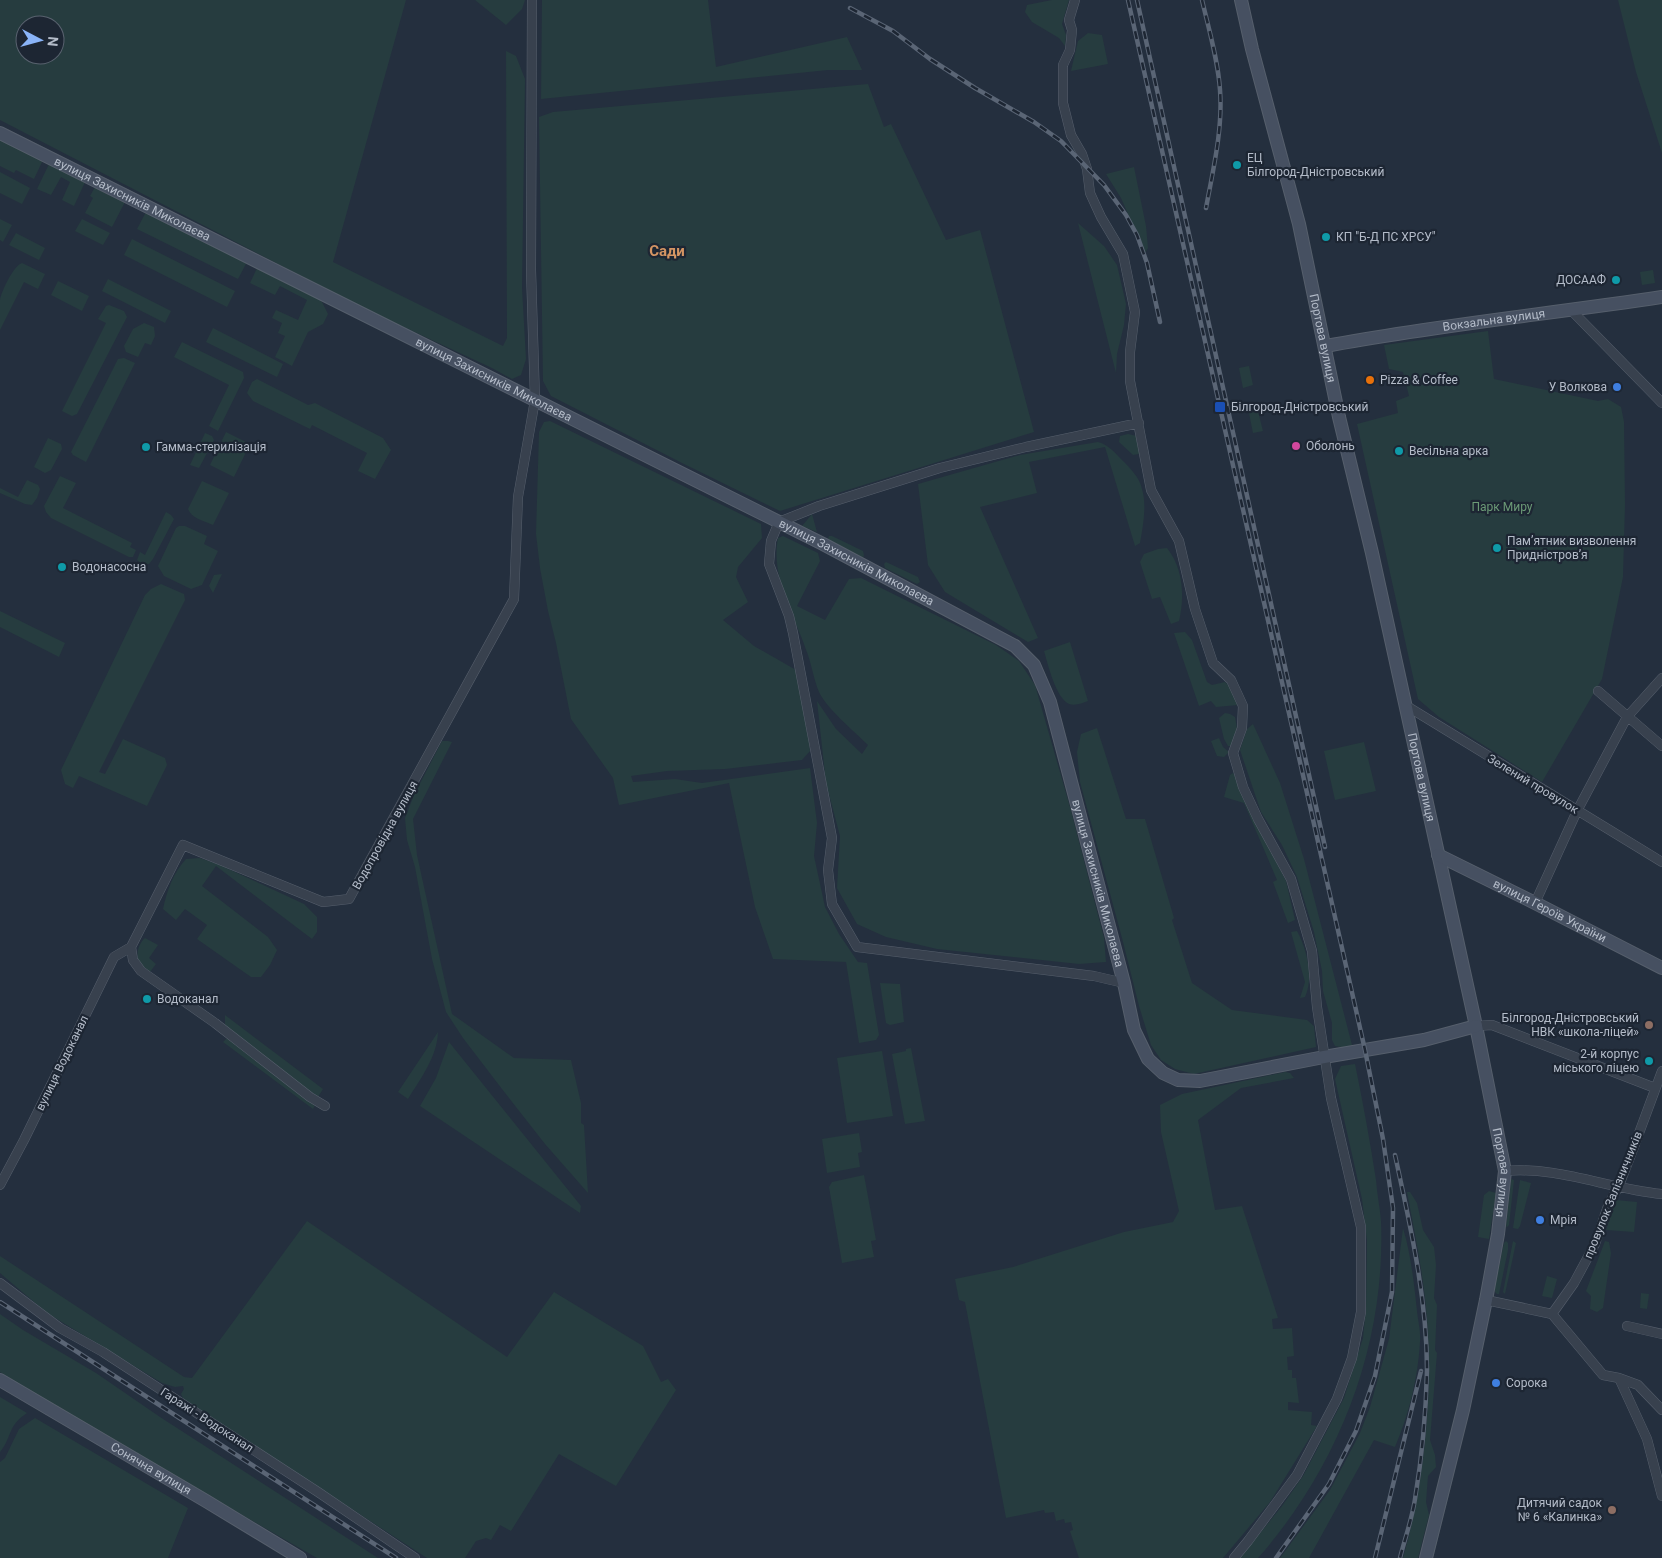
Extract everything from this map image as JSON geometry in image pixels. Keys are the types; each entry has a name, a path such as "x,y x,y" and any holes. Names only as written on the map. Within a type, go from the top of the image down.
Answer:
{"street":[{"path":"532,0 531,270 535,400"},
{"path":"1075,0 1069,20 1072,30 1070,50 1063,65 1063,103 1071,136 1082,154 1087,169 1090,193 1123,254 1135,312 1130,352 1130,381 1152,490 1179,541 1195,609 1213,663 1231,680 1244,706 1242,728 1233,753 1243,787 1258,820 1291,879 1312,951 1324,1056 1331,1098 1361,1227 1362,1312 1352,1358 1337,1399 1298,1475 1234,1558"},
{"name":"Портова вулиця","path":"1241,0 1252,49 1299,224 1326,346 1339,417 1372,553 1476,1026 1505,1171 1498,1234 1486,1300 1461,1418 1426,1558"},
{"name":"вулиця Захисників Миколаєва","path":"0,133 779,522 1015,646 1034,665 1050,702 1124,983 1134,1030 1148,1059 1163,1073 1178,1080 1200,1081 1324,1056 1424,1040 1476,1026"},
{"name":"Вокзальна вулиця","path":"1326,346 1451,326 1572,311 1662,297"},
{"path":"1572,311 1662,403"},
{"name":"Водопровідна вулиця","path":"131,947 183,846 324,902 349,900 514,599 518,497 535,400"},
{"path":"1124,983 1094,976 857,947 832,904 828,870 832,838 793,633 789,616 769,564 771,541 779,522 819,506 940,468 1026,447 1139,423"},
{"path":"1535,903 1577,811 1627,717 1662,678"},
{"path":"1598,691 1662,746"},
{"name":"Зелений провулок","path":"1405,705 1662,862"},
{"name":"вулиця Героїв України","path":"1438,855 1662,968"},
{"path":"131,947 134,960 140,971 215,1023 310,1097 325,1106"},
{"name":"вулиця Водоканал","path":"0,1185 114,957 131,947"},
{"path":"1476,1026 1492,1025 1655,1088"},
{"name":"провулок Залізничників","path":"1552,1314 1574,1283 1595,1244 1608,1204 1618,1188 1662,1071"},
{"path":"1505,1171 1523,1169 1557,1174 1618,1188 1662,1194"},
{"name":"Гаражі - Водоканал","path":"0,1283 60,1328 132,1370 415,1558"},
{"path":"1486,1300 1552,1314 1603,1375 1619,1378 1638,1385 1662,1410"},
{"path":"1627,1326 1662,1334"},
{"path":"1619,1378 1647,1439 1662,1496"},
{"name":"Сонячна вулиця","path":"0,1380 300,1558"}],"green space":[{"path":"0,0 406,0 333,262 503,346 507,338 506,51 516,56 525,79 522,288 526,359 521,375 512,379 363,308 0,120"},
{"path":"475,0 525,0 522,9 506,25"},
{"path":"542,0 708,0 716,67 847,37 862,70 828,70 541,99"},
{"path":"1052,0 1069,0 1062,24 1066,35 1065,46 1059,38 1032,22 1025,12 1027,5"},
{"path":"1618,0 1662,0 1662,153 1636,72"},
{"path":"1088,33 1102,35 1108,64 1071,71 1078,41"},
{"path":"868,84 884,127 891,124 946,240 980,230 1034,432 780,511 551,396 543,381 539,117 553,112"},
{"path":"0,138 43,160 34,179 16,170 14,173 0,166"},
{"path":"50,162 86,180 74,206 62,200 70,182 61,177 51,195 37,189"},
{"path":"1134,167 1146,226 1148,248 1145,253 1121,198 1106,174"},
{"path":"0,172 30,188 22,204 0,193"},
{"path":"95,187 125,202 112,227 85,213 93,198 90,196"},
{"path":"146,212 247,262 238,279 137,229"},
{"path":"0,219 12,225 3,242 0,240"},
{"path":"82,219 110,233 103,245 75,231"},
{"path":"1078,223 1104,246 1117,265 1126,304 1124,325 1117,354 1116,373"},
{"path":"16,233 45,248 39,260 9,245"},
{"path":"132,239 235,291 227,307 124,255"},
{"path":"22,263 45,274 38,289 24,282 0,330 1,296 15,268"},
{"path":"257,268 315,295 322,302 328,314 323,324 308,332 292,366 275,357 285,336 278,333 282,323 272,318 276,310 298,320 307,300 280,286 275,295 250,283"},
{"path":"1653,270 1655,283 1642,285 1640,272"},
{"path":"108,279 171,311 165,323 102,291"},
{"path":"58,281 89,296 82,311 51,295"},
{"path":"109,305 124,311 127,317 77,414 72,416 62,411 106,323 98,319 106,306"},
{"path":"144,323 154,327 155,336 151,345 145,343 138,357 126,352 124,346 133,329"},
{"path":"213,328 283,364 277,377 206,342"},
{"name":"Парк Миру","path":"1488,331 1494,379 1598,401 1608,399 1621,407 1624,422 1625,505 1623,577 1602,679 1542,782 1439,717 1418,699 1357,424 1398,413 1396,401 1409,396 1403,372 1389,369 1384,345"},
{"path":"182,342 243,372 244,378 218,431 209,426 229,385 174,357"},
{"path":"124,358 135,363 86,462 71,452 118,359"},
{"path":"1249,366 1253,385 1243,388 1239,368"},
{"path":"257,379 308,405 315,403 383,438 391,450 375,479 358,471 367,453 312,425 310,429 253,401 247,393 252,382"},
{"path":"1258,411 1263,431 1253,433 1249,413"},
{"path":"550,421 761,524 762,538 738,567 736,577 748,602 723,620 754,646 803,674 810,751 802,760 725,769 667,771 631,776 633,782 675,779 702,783 810,768 817,823 814,856 825,907 839,934 858,962 867,963 879,1035 876,1040 859,1043 846,962 773,959 755,907 729,783 619,805 613,778 571,719 548,611 536,534 539,432 544,422"},
{"path":"226,432 250,444 234,477 210,465"},
{"path":"205,433 212,436 214,440 199,468 190,465"},
{"path":"1128,434 1137,436 1140,445 1139,454 1133,455 1119,442 1120,436"},
{"path":"48,438 61,444 62,449 51,470 45,473 34,467"},
{"path":"1098,442 1114,452 1128,466 1141,485 1144,509 1140,543 1135,546 1105,447 1029,462 1037,493 980,507 1038,638 1028,642 945,592 928,565 918,484 1020,455"},
{"path":"60,476 76,483 63,508 132,543 130,547 136,550 133,557 129,557 51,518 44,506"},
{"path":"27,480 38,485 40,489 32,505 25,504 0,493 0,488 18,497"},
{"path":"202,481 229,493 213,525 195,517 188,509"},
{"path":"166,512 174,519 153,559 149,564 142,564 137,560 140,552 145,555"},
{"path":"812,514 817,532 802,526"},
{"path":"185,526 207,536 204,544 218,551 202,585 191,589 164,576 158,566 176,528"},
{"path":"783,536 818,553 820,561 797,606 825,620 849,579 861,578 996,645 1019,661 1035,685 1070,807 1104,938 1106,962 1079,964 937,949 886,937 857,924 837,888 840,836 826,783 817,701 836,729 862,754 868,745 834,713 819,692 808,655 785,598 781,583 776,553 778,538"},
{"path":"829,536 863,551 863,558 828,539"},
{"path":"1167,548 1176,564 1182,592 1179,621 1171,624 1160,597 1152,599 1140,562 1144,554"},
{"path":"886,562 918,577 920,582 917,584 885,568 884,564"},
{"path":"222,574 213,593 209,586 214,575"},
{"path":"161,584 184,594 185,600 99,772 105,774 123,739 165,758 167,765 147,806 79,776 73,788 65,784 61,770 145,595 151,589"},
{"path":"0,611 65,643 59,657 0,627"},
{"path":"1185,632 1192,640 1207,682 1212,685 1225,682 1231,687 1238,705 1216,707 1211,701 1199,706 1174,633"},
{"path":"1070,642 1088,701 1077,704 1069,704 1060,695 1044,651"},
{"path":"1225,713 1235,717 1237,728 1231,746 1228,746 1224,739 1219,718"},
{"path":"1253,724 1280,783 1304,859 1352,1045 1346,1048 1335,1046 1332,1040 1332,1023 1323,991 1322,971 1314,932 1297,877 1282,845 1261,812 1240,750 1247,729"},
{"path":"1097,728 1126,819 1145,819 1174,918 1172,920 1192,983 1232,1010 1307,1020 1314,1026 1316,1047 1194,1074 1175,1069 1161,1060 1151,1045 1139,1006 1080,782 1077,752 1081,734"},
{"path":"1219,738 1223,747 1229,752 1224,757 1217,756 1211,741"},
{"path":"442,741 452,742 413,819 417,855 452,1014 514,1058 571,1060 581,1103 581,1123 584,1125 588,1193 545,1144 463,1038 446,1012 432,959 415,867 407,840 405,818 414,795"},
{"path":"1364,742 1376,791 1335,800 1324,751"},
{"path":"1233,773 1286,881 1295,920 1288,923 1273,882 1277,880 1244,803 1224,797 1230,775"},
{"path":"200,858 220,865 304,904 317,917 317,932 312,939 216,866 202,886 268,937 277,950 270,965 261,977 251,977 197,939 207,925 185,909 176,920 163,909 171,882 181,864 186,859"},
{"path":"1297,931 1304,946 1309,973 1308,989 1305,997 1300,998 1305,982 1291,932"},
{"path":"145,938 158,945 149,958 156,964 150,972 138,961 139,947"},
{"path":"880,983 900,984 904,1022 890,1025 886,1023"},
{"path":"225,1015 323,1089 318,1097 225,1025"},
{"path":"438,1032 435,1050 431,1059 408,1099 398,1092"},
{"path":"228,1037 311,1101 315,1105 313,1109 223,1042"},
{"path":"449,1042 581,1206 580,1213 420,1106 436,1078"},
{"path":"911,1048 925,1121 905,1124 892,1054"},
{"path":"882,1051 893,1116 847,1123 837,1058"},
{"path":"1355,1064 1376,1180 1381,1221 1380,1267 1375,1313 1366,1358 1352,1402 1334,1444 1312,1484 1287,1522 1258,1558 1240,1558 1282,1506 1303,1476 1344,1398 1363,1338 1366,1308 1367,1241 1362,1199 1335,1079 1341,1066"},
{"path":"1285,1072 1290,1073 1294,1078 1241,1088 1198,1120 1215,1210 1242,1206 1278,1318 1272,1319 1273,1329 1292,1328 1294,1356 1287,1357 1288,1370 1292,1370 1292,1378 1296,1378 1299,1403 1288,1402 1288,1410 1312,1412 1311,1425 1317,1426 1270,1502 1223,1558 1079,1558 1070,1531 1073,1530 1071,1522 1065,1523 1064,1519 1056,1521 1054,1512 1045,1513 1044,1510 1006,1518 965,1302 959,1300 955,1279 1013,1267 1124,1232 1173,1222 1179,1211 1161,1132 1160,1105 1182,1094"},
{"path":"859,1133 862,1152 858,1153 860,1167 827,1173 822,1139"},
{"path":"864,1175 876,1240 871,1241 874,1257 842,1263 829,1187 832,1182"},
{"path":"1511,1179 1514,1180 1509,1225 1507,1227 1506,1226"},
{"path":"1520,1180 1531,1183 1518,1229 1513,1228"},
{"path":"1489,1191 1496,1193 1489,1239 1478,1237 1484,1195"},
{"path":"1407,1192 1410,1192 1417,1203 1423,1230 1434,1247 1436,1265 1434,1298 1437,1305 1435,1350 1437,1353 1430,1440 1435,1455 1436,1467 1428,1476 1426,1502 1429,1515 1418,1558 1403,1558 1416,1501 1425,1440 1428,1410 1429,1349 1424,1288"},
{"path":"1616,1200 1637,1202 1634,1232 1606,1230"},
{"path":"307,1221 507,1357 554,1292 643,1346 661,1382 668,1379 676,1390 616,1486 559,1454 511,1531 500,1525 491,1540 486,1538 476,1541 465,1558 427,1558 184,1400 181,1394 184,1389 183,1386 175,1387 162,1383 47,1313 0,1273 0,1256 184,1377 192,1378"},
{"path":"1403,1228 1412,1269 1420,1338 1415,1382 1409,1409 1400,1434 1395,1447 1374,1440 1309,1558 1280,1558 1330,1490 1360,1433 1370,1407 1389,1339"},
{"path":"1506,1241 1508,1243 1508,1250 1499,1294 1497,1294 1495,1292 1495,1285"},
{"path":"1513,1241 1516,1243 1505,1294 1503,1292"},
{"path":"1605,1241 1609,1242 1611,1253 1603,1308 1597,1312 1590,1309 1591,1296 1586,1291"},
{"path":"1547,1276 1557,1279 1552,1298 1542,1296"},
{"path":"1641,1293 1649,1294 1647,1309 1640,1308"},
{"path":"0,1314 23,1330 96,1373 160,1417 378,1558 317,1558 117,1443 0,1372"},
{"path":"0,1397 27,1413 13,1427 0,1452"},
{"path":"35,1418 188,1508 168,1558 0,1558 0,1462 5,1458 19,1429"}],"railway":[{"path":"1128,0 1365,1050 1383,1139 1393,1208 1392,1292 1375,1376 1356,1431 1329,1484 1276,1558"},
{"path":"1137,0 1325,847"},
{"path":"1202,0 1213,45 1221,105 1217,149 1206,208"},
{"path":"850,8 893,31 930,59 1034,122 1061,141 1104,185 1126,215 1137,235 1147,263 1160,322"},
{"path":"1395,1155 1421,1288 1427,1370 1426,1402 1417,1483 1412,1514 1400,1558"},
{"path":"0,1302 396,1558"},
{"path":"1375,1558 1421,1371"}],"place":[{"name":"ЕЦ Білгород-Дністровський","path":"1237,165"},
{"name":"КП \"Б-Д ПС ХРСУ\"","path":"1326,237"},
{"name":"ДОСААФ","path":"1616,280"},
{"name":"Pizza & Coffee","path":"1370,380"},
{"name":"У Волкова","path":"1617,387"},
{"name":"Білгород-Дністровський","path":"1220,407"},
{"name":"Оболонь","path":"1296,446"},
{"name":"Гамма-стерилізація","path":"146,447"},
{"name":"Весільна арка","path":"1399,451"},
{"name":"Пам’ятник визволення Придністров’я","path":"1497,548"},
{"name":"Водонасосна","path":"62,567"},
{"name":"Водоканал","path":"147,999"},
{"name":"Білгород-Дністровський НВК «школа-ліцей»","path":"1649,1025"},
{"name":"2-й корпус міського ліцею","path":"1649,1061"},
{"name":"Мрія","path":"1540,1220"},
{"name":"Сорока","path":"1496,1383"},
{"name":"Дитячий садок № 6 «Калинка»","path":"1612,1510"}],"district":[{"name":"Сади","path":"667,251"}]}
